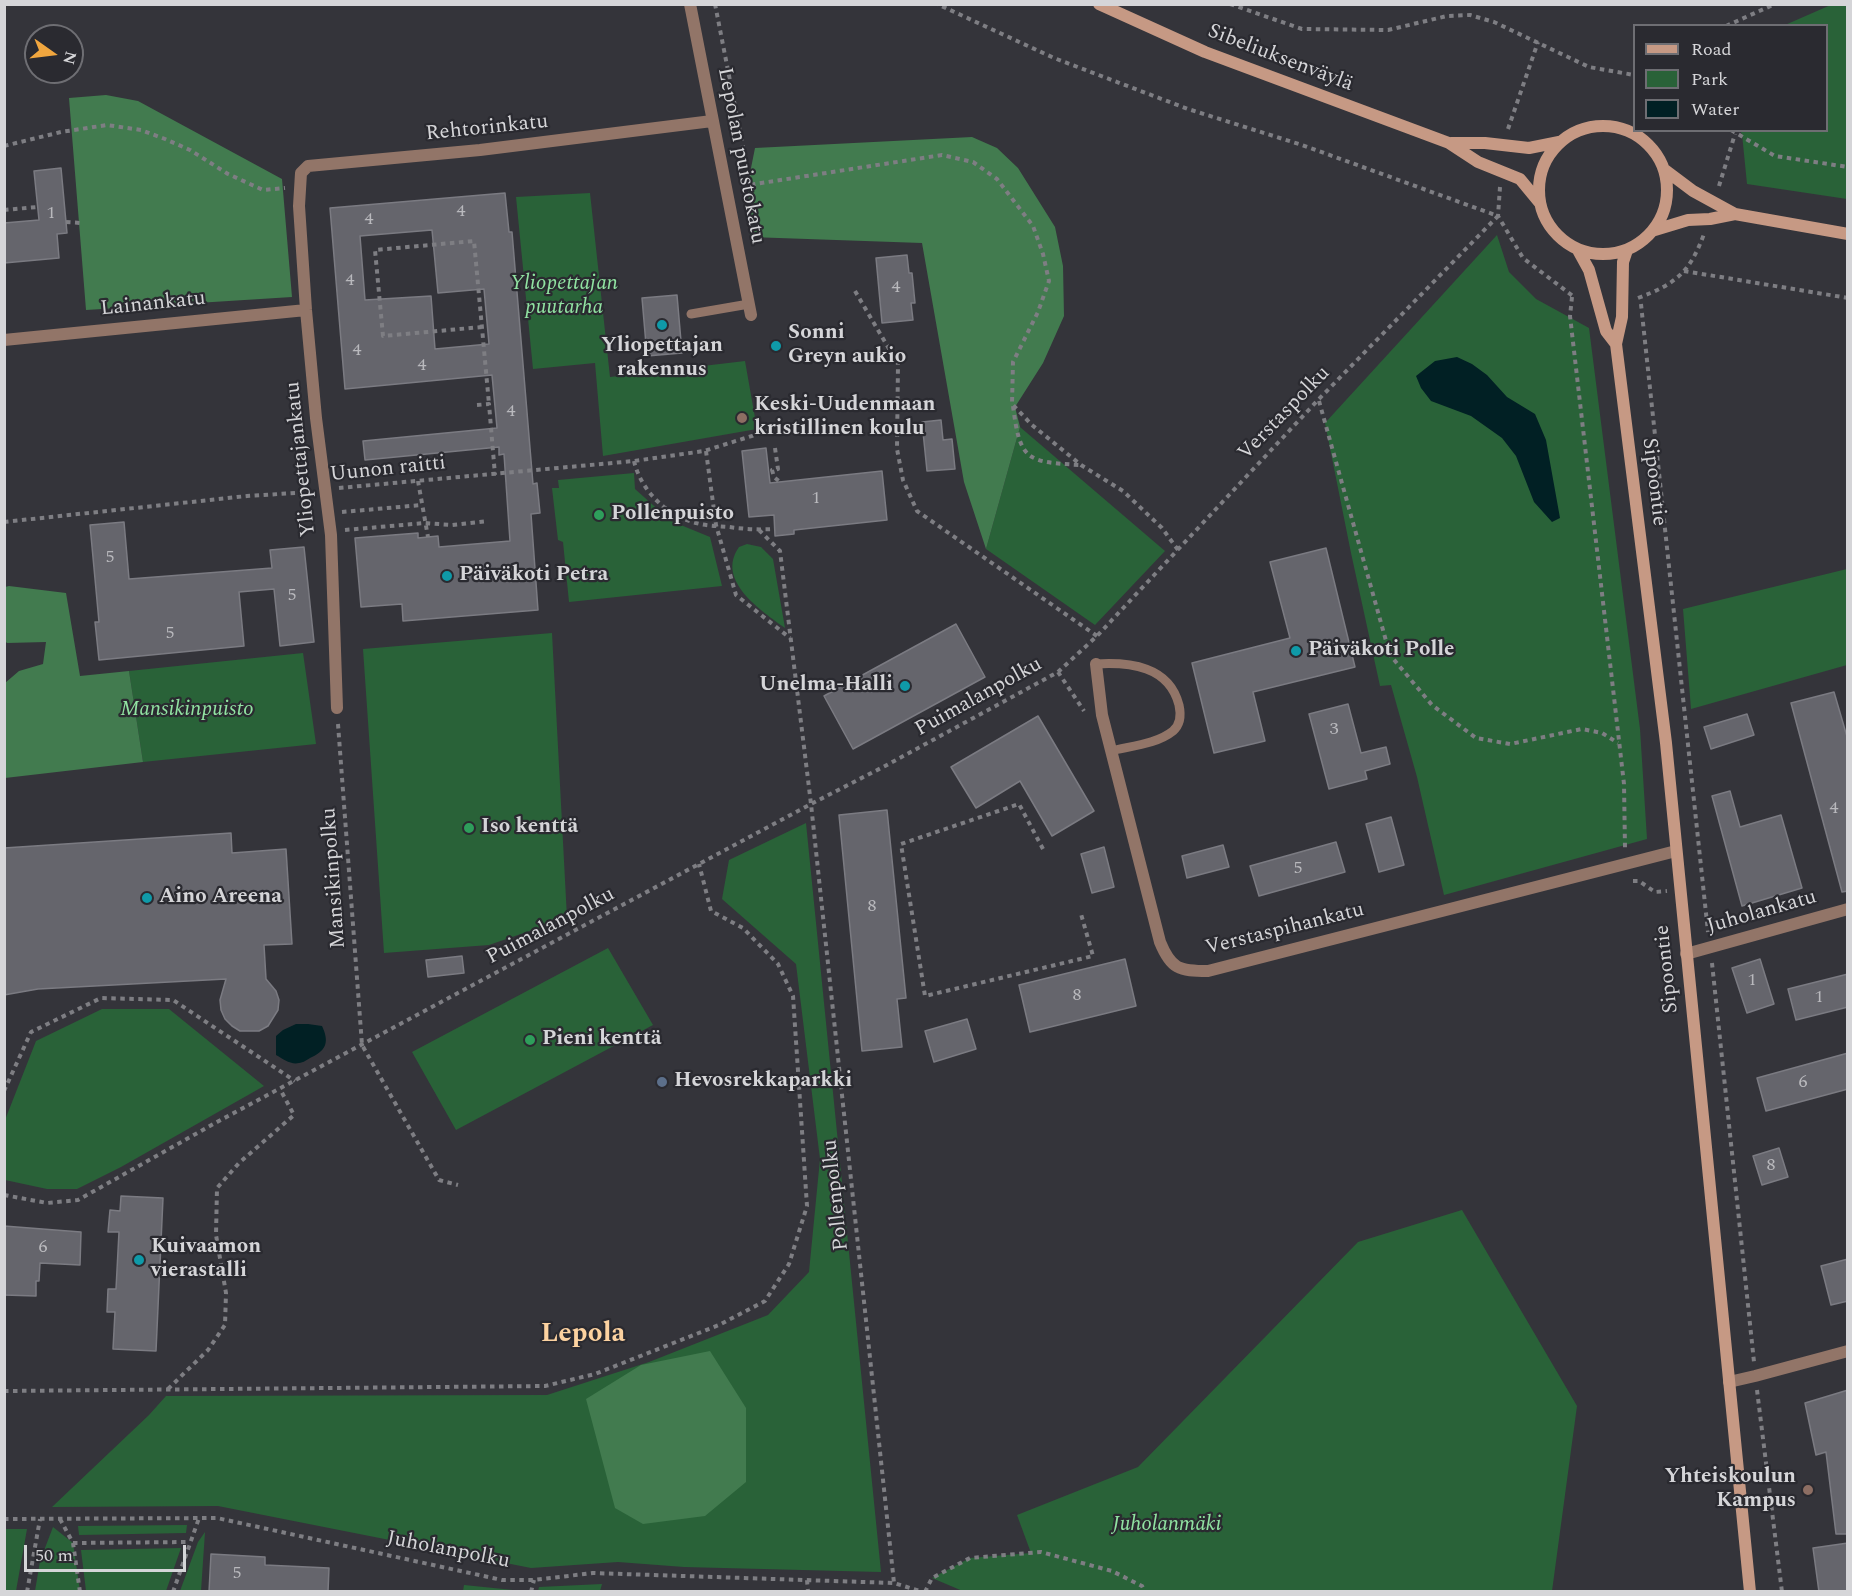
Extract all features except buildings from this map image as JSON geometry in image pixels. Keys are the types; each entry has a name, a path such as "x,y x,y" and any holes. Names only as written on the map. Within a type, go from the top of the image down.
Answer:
{"street":[{"name":"Lepolan puistokatu","path":"690,4 750,310"},
{"name":"Sibeliuksenväylä","path":"1099,4 1205,52 1449,143 1478,162 1520,179 1539,202"},
{"name":"Rehtorinkatu","path":"299,206 301,173 308,166 480,150 712,121"},
{"path":"1599,125 1621,128 1640,136 1655,151 1665,170 1668,191 1664,212 1654,230 1639,244 1620,253 1599,255 1578,250 1561,239 1547,223 1539,202 1539,181 1546,160 1559,142 1578,130 1599,125"},
{"name":"Sibeliuksenväylä","path":"1449,143 1485,143 1529,148 1559,142"},
{"path":"1665,170 1693,191 1735,214"},
{"name":"Yliopettajankatu","path":"299,206 316,418 330,531 337,708"},
{"path":"1654,230 1688,220 1735,214 1848,234"},
{"name":"Sipoontie","path":"1578,250 1589,270 1606,331 1616,344"},
{"name":"Sipoontie","path":"1627,250 1623,262 1622,317 1616,344 1666,743 1750,1592"},
{"name":"Lainankatu","path":"4,340 306,310"},
{"name":"Verstaspihankatu","path":"1095,664 1102,715 1160,942 1167,958 1174,966 1187,971 1208,971 1676,851"},
{"name":"Juholankatu","path":"1686,954 1848,909"},
{"path":"1729,1382 1848,1351"}],"lane":[{"path":"691,314 750,310"},
{"path":"1095,664 1131,665 1151,671 1173,687 1181,712 1178,724 1173,730 1154,741 1111,751"}],"path":[{"path":"715,4 750,183 942,155 973,162 997,178 1016,201 1033,226 1049,281 1038,312 1013,362 1012,405 1016,429 1026,454 1036,460 1081,465"},
{"name":"Verstaspolku","path":"938,4 1054,58 1178,105 1302,145 1498,216 1318,400 1097,636"},
{"path":"1230,4 1302,29 1388,30 1447,16 1470,15 1494,22 1589,67 1633,75"},
{"path":"1730,24 1775,4"},
{"path":"4,146 107,124 141,130 165,139 190,150 228,174 263,190 301,186"},
{"path":"1734,132 1775,156 1848,167"},
{"path":"4,210 37,207"},
{"path":"66,222 81,223"},
{"path":"482,327 383,336 375,250 474,241 482,327 489,404 495,475"},
{"path":"1684,271 1848,298"},
{"path":"855,291 898,364 897,449 903,480 916,511 1097,636"},
{"path":"1572,297 1570,316 1624,784 1626,880 1639,881 1655,892 1703,887"},
{"path":"1640,297 1755,1376 1782,1592"},
{"path":"1318,400 1390,655 1432,705 1476,738 1510,744 1582,729 1602,733 1618,743"},
{"path":"477,405 489,404"},
{"path":"1012,405 1032,425 1081,465 1124,490 1162,528 1178,550"},
{"name":"Uunon raitti","path":"4,522 247,496 326,491 342,487 634,461 706,450 771,430"},
{"path":"775,448 778,469"},
{"path":"706,450 716,525 736,595 791,639"},
{"path":"634,461 636,471 643,483 661,504 676,516 699,524 759,530 775,529"},
{"path":"418,481 428,537"},
{"path":"328,513 422,505"},
{"path":"330,531 425,523 452,525 488,520"},
{"name":"Pollenpolku","path":"759,530 780,551 811,804 894,1583"},
{"name":"Puimalanpolku","path":"4,1195 47,1203 78,1200 280,1089 1058,672 1097,636"},
{"name":"Mansikinpolku","path":"337,708 362,1045"},
{"path":"1042,849 1019,804 901,844 925,996 1093,956 1081,914"},
{"path":"4,1391 545,1386 595,1374 719,1325 765,1301 789,1264 807,1206 793,996 778,964 757,942 743,928 711,911 699,864"},
{"path":"4,1091 31,1032 100,998 173,1000 295,1081"},
{"path":"362,1045 439,1180 458,1185"},
{"path":"168,1390 208,1350 225,1325 226,1293 216,1235 217,1188 239,1163 294,1115 280,1089"},
{"path":"173,1592 199,1518"},
{"name":"Juholanpolku","path":"4,1519 217,1518 502,1580 534,1580 593,1573 894,1583 924,1592"},
{"path":"27,1592 40,1519"},
{"path":"60,1519 72,1543 80,1592"},
{"path":"72,1543 190,1542"},
{"path":"924,1592 932,1578 970,1558 1041,1552 1112,1571 1143,1586 1145,1592"},
{"path":"531,1592 534,1580"},
{"path":"807,1580 808,1592"}],"green space":[{"path":"1833,4 1847,5 1847,199 1747,184 1741,132 1828,132 1828,24 1787,24"},
{"path":"106,95 138,101 282,179 292,297 86,310 69,98"},
{"path":"972,137 997,148 1018,168 1055,227 1063,266 1064,316 1043,363 1015,407 1020,427 986,549 964,482 922,243 750,237 748,183 755,148"},
{"name":"Yliopettajan puutarha","path":"590,193 610,377 745,361 757,429 603,456 595,363 533,369 516,197"},
{"path":"1497,235 1509,272 1536,299 1589,328 1640,729 1647,839 1444,895 1417,777 1391,685 1380,686 1325,423"},
{"path":"1020,427 1165,551 1095,625 986,549"},
{"name":"Pollenpuisto","path":"634,473 635,489 671,521 710,537 722,586 569,602 563,542 558,540 552,488 559,488 558,480"},
{"path":"747,544 761,547 773,559 785,628 754,604 737,583 733,572 733,560 739,547"},
{"path":"1847,569 1847,665 1691,709 1683,609"},
{"path":"5,587 66,593 80,676 129,671 143,762 5,778 5,683 19,671 43,664 46,642 7,643 5,641"},
{"name":"Iso kenttä","path":"552,633 567,918 489,945 384,953 363,649"},
{"name":"Mansikinpuisto","path":"303,653 316,744 143,762 129,671"},
{"path":"806,823 881,1572 684,1567 618,1562 531,1568 218,1506 52,1507 166,1396 547,1395 649,1362 768,1315 809,1272 820,1159 796,964 722,899 729,860"},
{"name":"Pieni kenttä","path":"608,948 653,1025 456,1130 412,1052"},
{"path":"102,1009 169,1009 264,1086 121,1167 77,1189 47,1189 5,1180 5,1120 36,1041"},
{"name":"Juholanmäki","path":"1462,1210 1577,1406 1552,1591 965,1592 932,1578 970,1558 1031,1553 1017,1515 1138,1467 1358,1242"},
{"path":"710,1351 746,1408 746,1482 705,1516 643,1524 615,1508 586,1399 641,1365"},
{"path":"187,1525 186,1533 79,1535 78,1526"},
{"path":"53,1527 73,1543 80,1591 35,1591 40,1561"},
{"path":"5,1529 27,1529 16,1591 5,1591"},
{"path":"205,1532 201,1591 180,1591 198,1542"},
{"path":"181,1548 166,1591 86,1591 81,1550"},
{"path":"602,1584 600,1591 538,1591 539,1587"},
{"path":"464,1585 513,1590 514,1591 463,1591"}],"water":[{"path":"1457,357 1472,364 1487,375 1507,397 1535,414 1546,440 1560,518 1552,522 1534,502 1516,456 1502,438 1471,416 1431,401 1421,388 1416,376 1435,361"},
{"path":"296,1024 322,1026 326,1041 324,1048 317,1054 304,1062 293,1063 276,1055 276,1036"}],"place":[{"name":"Yliopettajan rakennus","path":"662,325"},
{"name":"Sonni Greyn aukio","path":"776,346"},
{"name":"Keski-Uudenmaan kristillinen koulu","path":"742,418"},
{"name":"Pollenpuisto","path":"599,515"},
{"name":"Päiväkoti Petra","path":"447,576"},
{"name":"Päiväkoti Polle","path":"1296,651"},
{"name":"Unelma-Halli","path":"905,686"},
{"name":"Iso kenttä","path":"469,828"},
{"name":"Aino Areena","path":"147,898"},
{"name":"Pieni kenttä","path":"530,1040"},
{"name":"Hevosrekkaparkki","path":"662,1082"},
{"name":"Kuivaamon vierastalli","path":"139,1260"},
{"name":"Yhteiskoulun Kampus","path":"1808,1490"}],"district":[{"name":"Lepola","path":"583,1336"}]}
